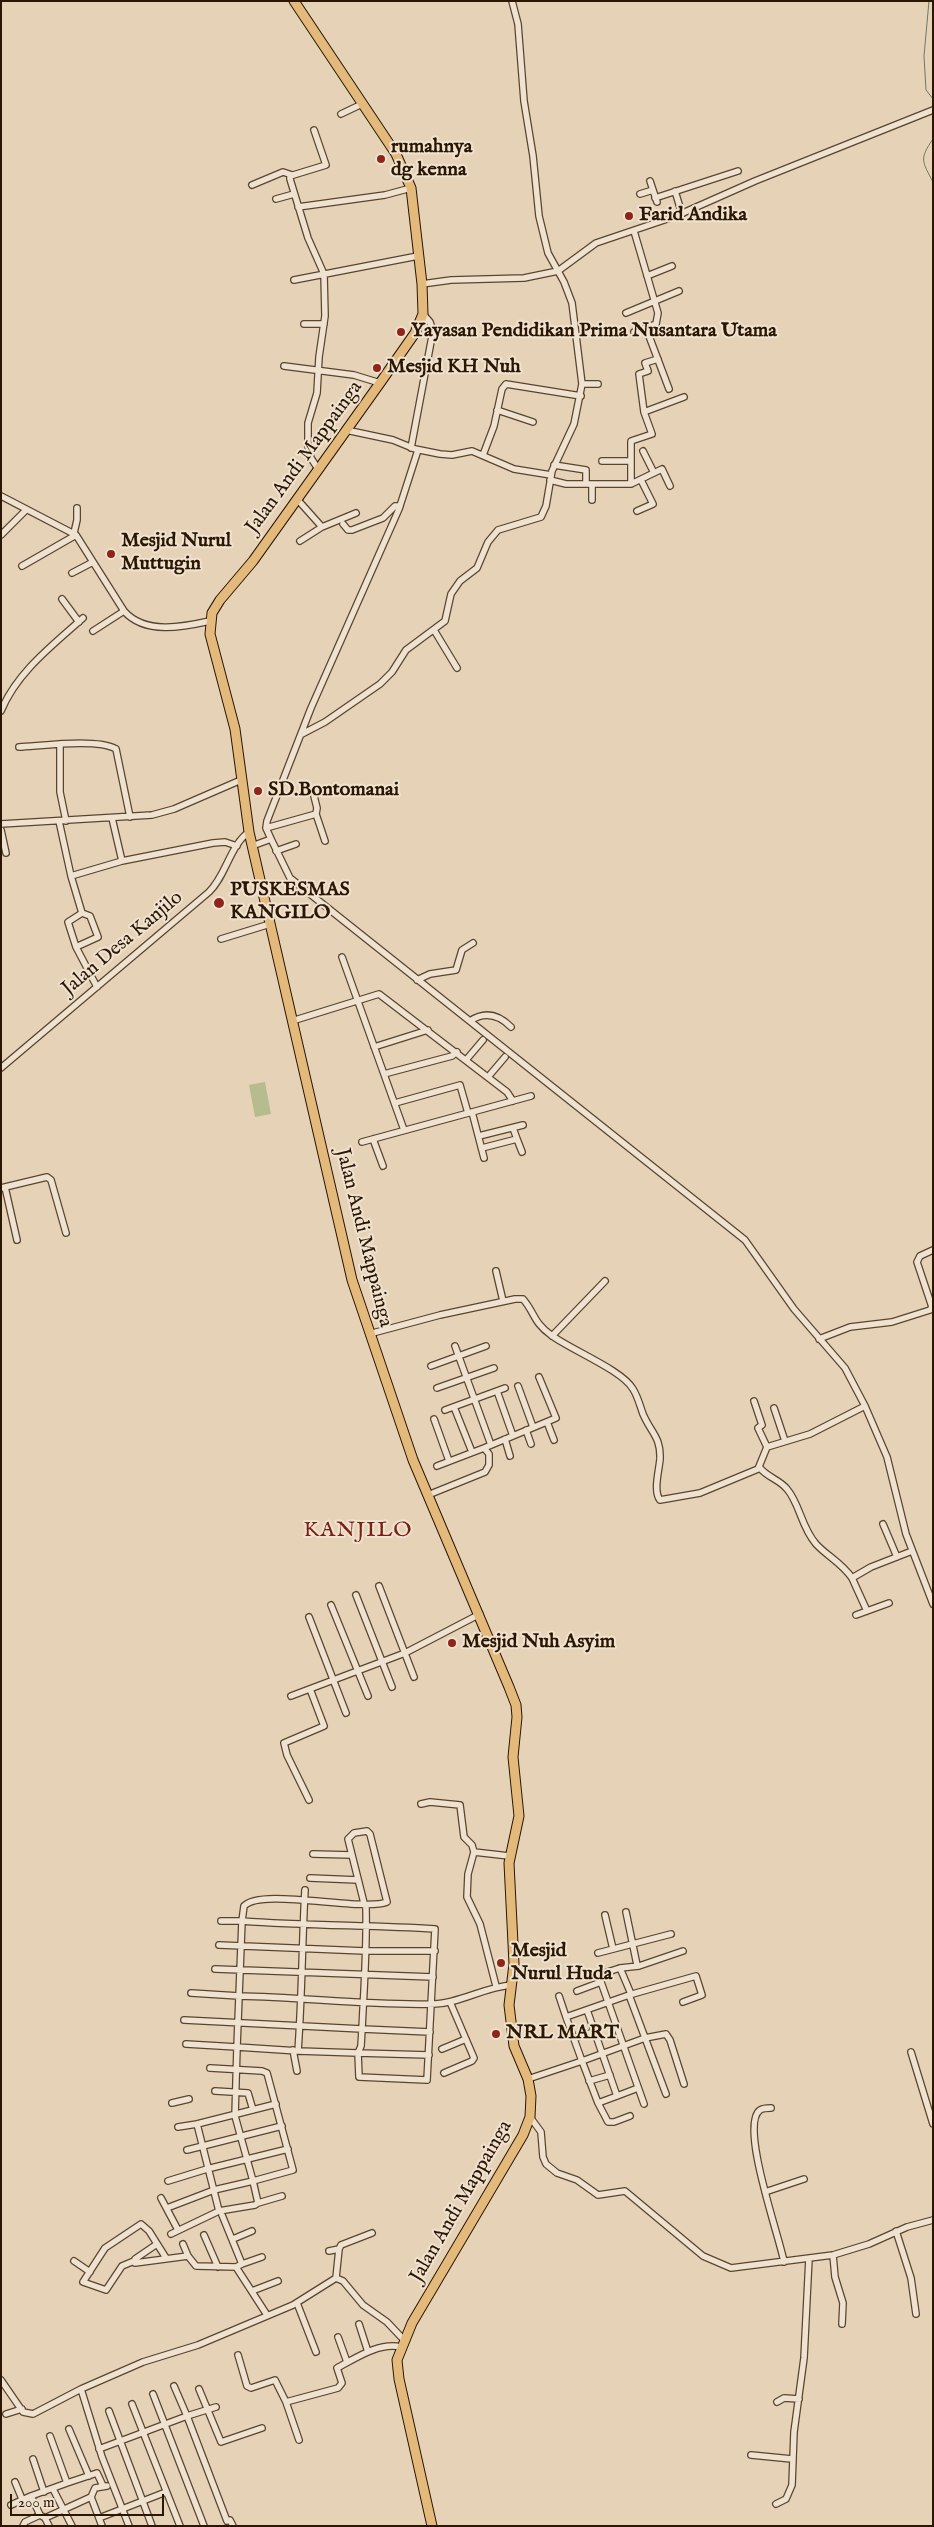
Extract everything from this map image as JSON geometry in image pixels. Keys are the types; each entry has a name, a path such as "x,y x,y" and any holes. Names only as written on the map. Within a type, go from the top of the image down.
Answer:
{"main road":[{"name":"Jalan Andi Mappainga","path":"294,1 396,154 411,188 422,284 423,314 415,332 380,383 252,561 220,600 210,621 216,661 235,729 252,846 350,1273 369,1334 428,1495 480,1614 516,1705 513,1752 519,1821 509,1856 514,1964 509,2004 512,2038 528,2080 532,2102 530,2118 519,2143 402,2343 397,2365 399,2379 432,2526"}],"street":[{"path":"302,734 325,722 380,684 392,672 406,650 445,621 453,591 460,581 477,568 492,536 504,527 541,517 546,506 550,477 574,424 582,384 572,303 548,253 538,216 533,156 524,101 519,31 512,1"},
{"path":"341,114 362,104"},
{"path":"422,284 451,280 524,278 558,271 596,243 682,214 931,110"},
{"path":"252,185 283,172 292,175 326,165 314,130"},
{"path":"650,181 656,200 675,191 738,171"},
{"path":"292,175 290,179 308,238 324,274 324,324 317,393 308,423 308,446 311,458 318,469"},
{"path":"298,207 385,195 411,188"},
{"path":"640,194 653,190"},
{"path":"675,191 682,214"},
{"path":"276,199 294,194"},
{"path":"634,230 658,313 656,324 634,332"},
{"path":"294,280 418,256"},
{"path":"647,276 672,266"},
{"path":"626,312 679,291"},
{"path":"423,314 430,322 433,331 414,449 400,506 302,734 267,821 266,828 290,878 745,1240 819,1339 845,1368 865,1406 891,1469 912,1551 933,1604"},
{"path":"304,324 324,324"},
{"path":"646,328 669,389"},
{"path":"631,484 631,441 652,434 644,412 639,374 648,371 645,363 658,359"},
{"path":"284,366 354,374 380,383"},
{"path":"483,455 494,426 502,389 506,384 581,396"},
{"path":"582,384 598,384"},
{"path":"644,412 684,397"},
{"path":"497,410 533,422"},
{"path":"346,430 393,440 414,449 452,455 472,451 518,470 550,477 566,484 631,484 662,470 670,486"},
{"path":"643,451 654,473"},
{"path":"602,461 631,461"},
{"path":"554,466 586,470 592,500"},
{"path":"637,511 653,504 641,480"},
{"path":"1,496 75,534 124,611 138,621 165,627 180,627 210,621"},
{"path":"297,499 322,527"},
{"path":"343,524 348,530 352,530 384,518 395,506 400,506"},
{"path":"75,534 77,508"},
{"path":"1,535 26,510"},
{"path":"300,541 322,527 356,513"},
{"path":"22,566 75,534"},
{"path":"72,573 94,562"},
{"path":"1,711 17,682 47,650 81,620 62,599"},
{"path":"93,631 124,611"},
{"path":"434,630 457,668"},
{"path":"18,748 60,744 105,745 116,749 119,755 130,817"},
{"path":"60,744 62,821 70,876 82,913"},
{"path":"1,824 130,817 174,809 241,780"},
{"path":"314,796 317,808 316,814 325,841"},
{"path":"266,828 316,814"},
{"path":"112,818 122,861"},
{"path":"1,830 6,853"},
{"name":"Jalan Desa Kanjilo","path":"2,1066 209,892 218,882 237,846 249,832"},
{"path":"252,846 271,839"},
{"path":"70,876 122,861 213,843 225,842 237,846"},
{"path":"276,851 296,844"},
{"path":"76,947 98,938 90,916 82,913"},
{"path":"82,913 68,921 76,947 96,987"},
{"path":"220,939 270,924"},
{"path":"417,980 430,974 456,970 462,950 473,943"},
{"path":"342,958 404,1130"},
{"path":"292,1021 379,994 509,1093 513,1101"},
{"path":"470,1022 481,1016 493,1016 502,1018 511,1027"},
{"path":"374,1047 428,1030"},
{"path":"466,1060 483,1040"},
{"path":"384,1074 452,1056 457,1052"},
{"path":"488,1077 505,1057"},
{"path":"395,1103 460,1085 484,1158"},
{"path":"362,1142 531,1096"},
{"path":"478,1136 523,1125"},
{"path":"513,1128 522,1152"},
{"path":"373,1139 383,1166"},
{"path":"482,1148 517,1139"},
{"path":"17,1240 3,1188 47,1177 51,1180 66,1233"},
{"path":"819,1339 850,1327 892,1322 930,1310 932,1307 917,1262 920,1256 933,1250"},
{"path":"496,1271 503,1302"},
{"path":"552,1336 604,1281"},
{"path":"369,1334 503,1302 524,1299 536,1322 552,1336 577,1353 615,1373 634,1390 646,1419 656,1433 659,1443 657,1488 660,1500 700,1493 760,1468 767,1447 758,1428 762,1425 754,1401"},
{"path":"455,1346 492,1445"},
{"path":"431,1366 486,1346"},
{"path":"437,1388 494,1368"},
{"path":"437,1466 556,1418 539,1376"},
{"path":"518,1386 533,1427"},
{"path":"445,1410 505,1388"},
{"path":"497,1391 512,1436"},
{"path":"454,1406 472,1452"},
{"path":"767,1447 810,1434 865,1406"},
{"path":"774,1408 785,1441"},
{"path":"434,1419 449,1461"},
{"path":"547,1422 554,1440"},
{"path":"526,1430 531,1444"},
{"path":"505,1439 510,1456"},
{"path":"428,1495 485,1472 489,1465 489,1454 484,1448"},
{"path":"760,1468 769,1478 787,1489 808,1533 822,1550 844,1567 852,1578 867,1612"},
{"path":"883,1524 897,1557"},
{"path":"852,1578 870,1567 912,1551"},
{"path":"379,1586 414,1677"},
{"path":"356,1595 392,1687"},
{"path":"856,1615 889,1604"},
{"path":"331,1605 368,1696"},
{"path":"291,1696 405,1654 480,1614"},
{"path":"309,1616 346,1713"},
{"path":"309,1800 287,1755 284,1743 324,1726 310,1689"},
{"path":"422,1804 430,1802 460,1805 464,1837 472,1845 474,1852 468,1874 468,1897 480,1924 496,1986"},
{"path":"221,1921 242,1921 304,1925 366,1927 435,1929 428,2080 358,2077 358,2053 362,2046 366,1927 364,1903 349,1837 362,1831 368,1832 388,1901 364,1903 304,1900 249,1902 244,1906 242,1921 240,1946 235,2116 258,2202"},
{"path":"474,1852 509,1856"},
{"path":"312,1854 352,1856"},
{"path":"310,1878 358,1880"},
{"path":"296,2071 303,1972 305,1890"},
{"path":"626,1912 631,1945 637,1965"},
{"path":"605,1915 613,1949"},
{"path":"598,1953 671,1934"},
{"path":"219,1945 365,1951 434,1951"},
{"path":"644,2104 598,1975 620,1968 639,1966 683,1951"},
{"path":"620,1968 666,2094"},
{"path":"215,1969 433,1977"},
{"path":"566,2017 630,1994 696,1976 702,1995 683,2002"},
{"path":"577,1991 601,1982"},
{"path":"191,1992 239,1996 431,2004 450,2002 496,1986 512,1985"},
{"path":"559,1996 598,2103 608,2122 614,2122 630,2116"},
{"path":"444,2073 473,2060 450,2002"},
{"path":"587,2010 617,2096"},
{"path":"184,2020 430,2032"},
{"path":"574,2038 594,2032"},
{"path":"528,2080 645,2038 662,2034 668,2036 684,2084"},
{"path":"442,2048 466,2039"},
{"path":"186,2044 429,2055"},
{"path":"911,2052 932,2122"},
{"path":"167,2208 214,2190 292,2171 288,2149 267,2073 210,2068"},
{"path":"590,2081 610,2075"},
{"path":"598,2103 638,2088"},
{"path":"215,2091 248,2093 253,2110"},
{"path":"172,2103 188,2099"},
{"path":"178,2127 235,2116 276,2104"},
{"path":"771,2108 760,2110 756,2120 756,2156 784,2262"},
{"path":"530,2118 540,2132 543,2157 549,2167 557,2173 577,2180 598,2195 625,2191 690,2246 713,2262 731,2268 833,2256 869,2244 896,2231 933,2220"},
{"path":"196,2124 220,2213 233,2239 242,2264"},
{"path":"187,2150 282,2126"},
{"path":"168,2181 247,2158 288,2149"},
{"path":"764,2192 804,2179"},
{"path":"171,2234 220,2213 282,2196"},
{"path":"161,2198 178,2230"},
{"path":"157,2244 134,2261 122,2266 106,2290 83,2282 105,2248 139,2225 145,2226 157,2244 166,2258"},
{"path":"233,2239 252,2231"},
{"path":"896,2231 911,2278 916,2314"},
{"path":"336,2278 341,2245 372,2233"},
{"path":"204,2235 218,2267"},
{"path":"183,2244 188,2256 196,2266 236,2267 262,2257"},
{"path":"329,2251 339,2249"},
{"path":"134,2261 136,2264 188,2256"},
{"path":"833,2256 835,2277 843,2303 842,2324"},
{"path":"776,2504 786,2499 790,2491 798,2399 804,2358 809,2258"},
{"path":"74,2262 90,2272"},
{"path":"236,2267 267,2315"},
{"path":"286,2402 340,2388 342,2383 337,2368 368,2352 402,2343 387,2322 363,2305 343,2281 336,2278"},
{"path":"1,2380 22,2409 27,2414 33,2414 80,2389 156,2357 198,2345 297,2303 336,2278"},
{"path":"252,2291 278,2280"},
{"path":"297,2303 316,2352"},
{"path":"359,2324 368,2352"},
{"path":"338,2336 348,2362"},
{"path":"238,2355 247,2386 251,2388 275,2380 286,2402 299,2440"},
{"path":"174,2386 227,2521 230,2520 233,2526"},
{"path":"80,2389 99,2449 129,2526"},
{"path":"199,2389 221,2442 262,2428"},
{"path":"153,2394 204,2526"},
{"path":"778,2402 784,2398 798,2399"},
{"path":"132,2404 180,2526"},
{"path":"99,2449 216,2407"},
{"path":"6,2414 22,2409"},
{"path":"109,2411 152,2526"},
{"path":"69,2428 89,2476"},
{"path":"50,2436 67,2483"},
{"path":"752,2455 792,2459"},
{"path":"33,2459 44,2492"},
{"path":"11,2505 89,2476 99,2474 104,2486"},
{"path":"15,2482 22,2500"},
{"path":"23,2526 25,2522 91,2497 95,2488 113,2485"},
{"path":"53,2489 72,2526"},
{"path":"99,2518 166,2492"},
{"path":"31,2496 49,2526"},
{"path":"91,2497 102,2526"}],"green space":[{"path":"265,1082 271,1114 255,1117 249,1085"}],"waterway":[{"path":"929,1 924,56 926,90 933,99"},
{"path":"933,139 924,156 924,164 933,182"}],"place":[{"name":"rumahnya dg kenna","path":"381,159"},
{"name":"Farid Andika","path":"629,216"},
{"name":"Yayasan Pendidikan Prima Nusantara Utama","path":"401,332"},
{"name":"Mesjid KH Nuh","path":"377,368"},
{"name":"Mesjid Nurul Muttugin","path":"111,554"},
{"name":"SD.Bontomanai","path":"258,791"},
{"name":"PUSKESMAS KANGILO","path":"219,903"},
{"name":"Mesjid Nuh Asyim","path":"452,1643"},
{"name":"Mesjid Nurul Huda","path":"501,1963"},
{"name":"NRL MART","path":"496,2034"}],"district":[{"name":"KANJILO","path":"358,1531"}]}
